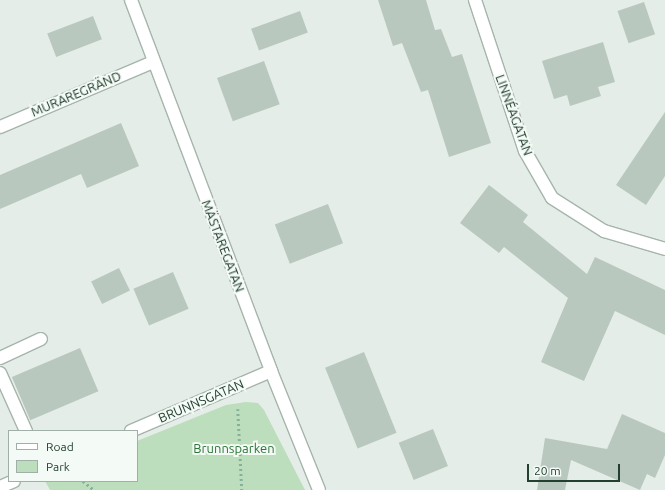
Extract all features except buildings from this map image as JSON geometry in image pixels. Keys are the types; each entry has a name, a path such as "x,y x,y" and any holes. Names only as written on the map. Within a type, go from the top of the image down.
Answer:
{"street":[{"name":"MÄSTAREGATAN","path":"131,0 152,62 271,371 319,490"},
{"name":"LINNÉAGATAN","path":"475,0 525,151 552,198 604,231 665,249"},
{"name":"MURAREGRÄND","path":"0,127 152,62"},
{"path":"0,358 42,339"},
{"name":"BRUNNSGATAN","path":"134,430 271,371"},
{"path":"0,373 26,430"},
{"path":"0,487 12,482"}],"path":[{"path":"236,386 242,490"},
{"path":"84,482 94,490"}],"green space":[{"name":"Brunnsparken","path":"246,402 258,403 264,410 305,490 50,490 46,482 138,482 138,441 226,405"}]}
